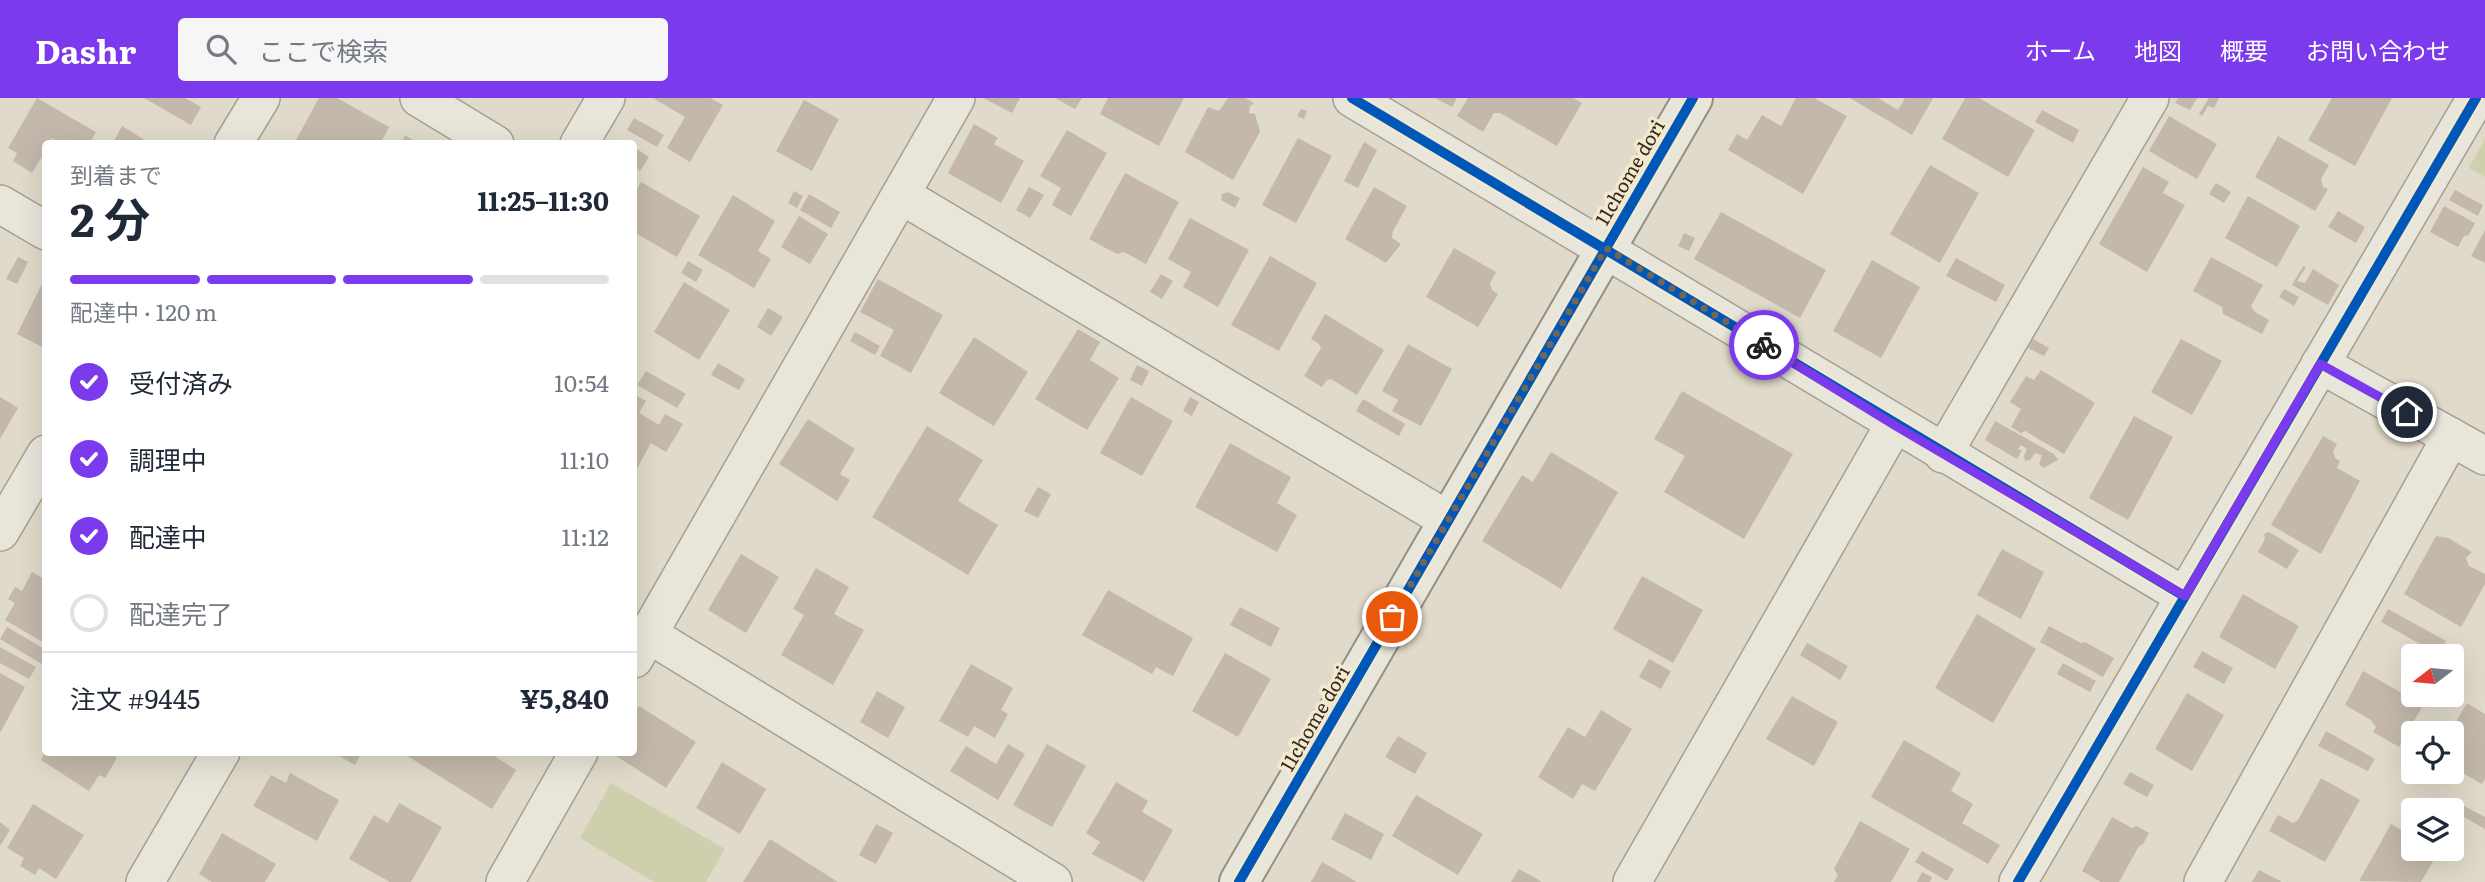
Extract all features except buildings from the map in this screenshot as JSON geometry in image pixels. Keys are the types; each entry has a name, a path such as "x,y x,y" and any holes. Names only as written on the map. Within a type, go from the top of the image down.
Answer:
{"street":[{"path":"235,140 261,98"},
{"path":"419,98 488,140"},
{"path":"581,140 606,98"},
{"path":"957,98 641,646 1053,882"},
{"path":"1352,98 1606,248 1894,425 2185,596"},
{"name":"11chome dori","path":"1239,882 1693,98"},
{"path":"1943,454 2150,98"},
{"path":"2018,882 2476,98"},
{"path":"901,195 1448,520"},
{"path":"0,204 42,229"},
{"path":"2320,364 2485,456"},
{"path":"1632,882 1894,425"},
{"path":"2203,882 2451,437"},
{"path":"0,531 42,461"},
{"path":"145,882 219,756"},
{"path":"505,882 577,756"}],"green space":[{"path":"2485,139 2485,177 2469,168"},
{"path":"611,783 725,849 706,882 654,882 580,838"}],"cycle path":[{"path":"1352,98 2184,596"},
{"path":"1239,882 1693,98"},
{"path":"2018,882 2476,98"}],"way so far":[{"path":"1392,617 1606,248 1764,345"}],"route":[{"path":"1764,345 1894,425 2185,596 2320,364 2407,412"}]}
